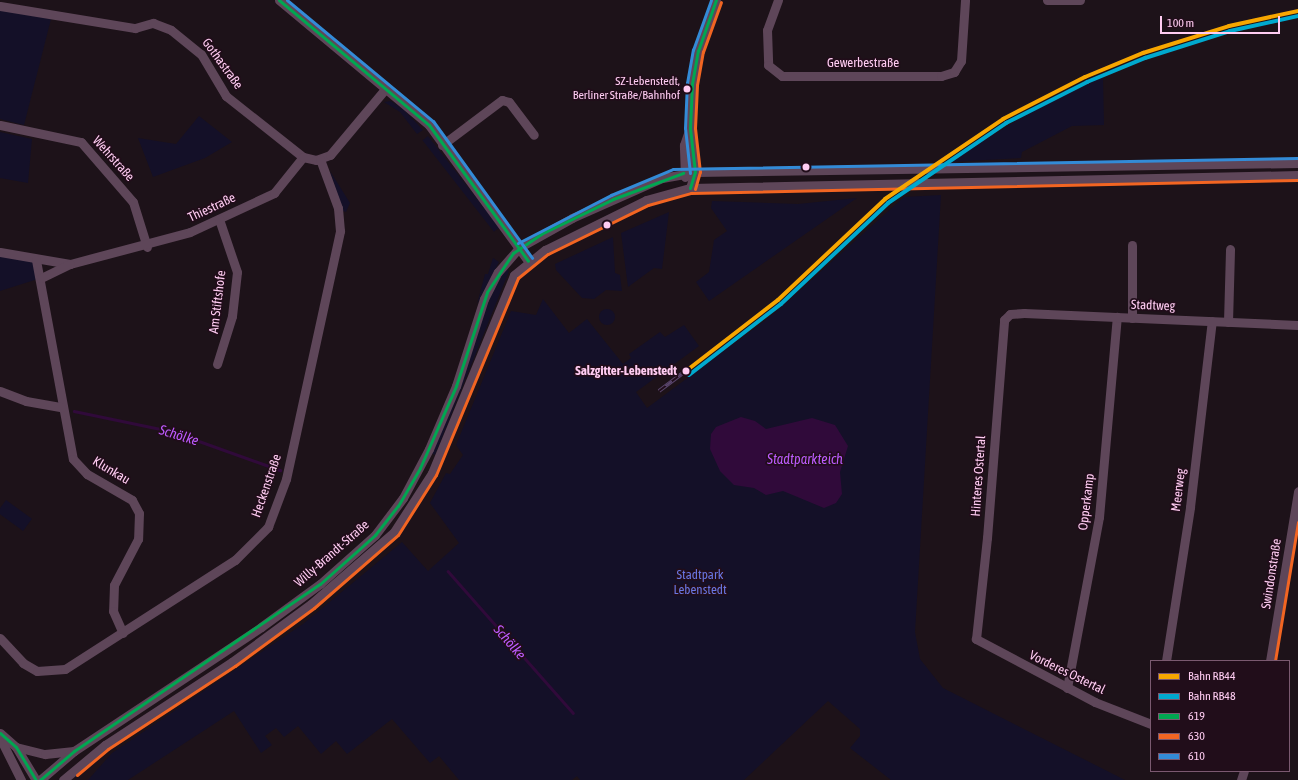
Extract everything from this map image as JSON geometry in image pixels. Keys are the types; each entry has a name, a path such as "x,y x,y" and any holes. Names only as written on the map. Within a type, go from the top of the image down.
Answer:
{"street":[{"path":"279,0 386,88 421,119 520,247 528,260 646,200 690,188 923,184 1030,178 1298,175"},
{"path":"690,188 695,172 690,128 698,50 716,0"},
{"name":"Gewerbestraße","path":"778,0 767,30 767,57 771,70 782,76 941,76 954,72 961,61 965,0"},
{"path":"1047,0 1080,0"},
{"name":"Gothastraße","path":"0,6 135,28 153,23 194,46 226,96 303,157"},
{"path":"303,157 320,159 341,145 386,88"},
{"path":"442,145 502,100 509,102 534,134"},
{"name":"Wehrstraße","path":"0,125 82,142 133,202 146,247"},
{"path":"690,128 684,139 683,173 690,188"},
{"name":"Thiestraße","path":"0,252 36,260 70,264 146,247 219,219 277,191 303,157"},
{"name":"Heckenstraße","path":"0,638 23,663 48,672 65,669 123,633 244,553 268,527 277,506 296,438 340,231 338,208 320,159"},
{"name":"Willy-Brandt-Straße","path":"40,780 74,751 250,636 320,584 375,535 398,506 420,468 458,379 487,292 504,264 520,247 613,199 662,178 695,172 1298,163"},
{"name":"Am Stiftshofe","path":"217,364 232,316 237,272 219,219"},
{"path":"1132,246 1132,318"},
{"path":"1228,322 1230,249"},
{"name":"Klunkau","path":"36,260 61,406 73,459 87,474 132,500 139,513 138,539 114,585 114,610 123,633"},
{"name":"Willy-Brandt-Straße","path":"62,780 73,776 105,745 232,662 311,604 394,532 426,485 505,291 528,260"},
{"path":"40,278 70,264"},
{"name":"Stadtweg","path":"1007,316 1015,313 1298,325"},
{"name":"Hinteres Ostertal","path":"976,639 1007,316"},
{"name":"Opperkamp","path":"1067,688 1099,517 1117,318"},
{"name":"Meerweg","path":"1166,660 1189,515 1212,322"},
{"path":"0,391 26,401 61,406"},
{"name":"Swindonstraße","path":"1270,660 1298,491"},
{"name":"Vorderes Ostertal","path":"976,639 1067,688 1150,724"},
{"path":"0,733 16,747 36,780"},
{"path":"0,738 22,780"},
{"path":"16,747 45,754 74,751"}],"green space":[{"path":"0,10 51,19 24,125 0,119"},
{"path":"1103,77 1104,125 1072,126 1022,152 1021,158 949,162 1043,104"},
{"path":"391,101 404,110 423,130 417,134 400,112 384,102"},
{"path":"199,116 232,142 205,158 153,177 138,138 176,144"},
{"path":"0,132 32,139 28,183 0,178"},
{"path":"428,136 499,227 494,232 422,140"},
{"path":"330,171 350,203 346,212 343,211"},
{"name":"Stadtpark Lebenstedt","path":"941,195 915,632 920,659 943,688 1125,780 891,780 850,748 860,736 860,729 828,701 744,780 580,780 577,776 572,780 459,780 439,756 430,763 392,719 347,754 336,741 321,754 298,726 284,737 276,728 265,736 272,745 261,753 234,711 128,780 88,780 112,753 303,624 402,542 428,571 459,543 430,503 446,473 450,474 463,455 456,445 511,311 536,315 543,299 569,333 587,319 623,364 631,358 629,354 660,332 665,337 684,325 699,346 636,392 647,408 771,316 904,197"},
{"path":"857,198 709,301 696,282 709,272 714,240 727,231 711,208 712,201 798,204"},
{"path":"669,212 662,269 654,268 628,287 621,233"},
{"path":"613,237 615,273 620,275 622,291 606,290 594,299 582,298 556,270 555,264"},
{"path":"0,252 36,260 41,278 0,291"},
{"path":"493,258 499,262 477,304 485,274 488,274"},
{"path":"505,269 509,271 435,455 431,453 463,378 485,308"},
{"path":"607,309 614,314 615,317 610,324 607,325 600,320 599,317 604,310"},
{"path":"6,500 32,519 23,531 0,514 0,508"}],"water":[{"name":"Stadtparkteich","path":"741,417 755,421 766,429 812,418 835,425 848,446 840,472 842,494 836,503 824,508 783,491 766,495 754,488 734,485 720,471 710,449 711,434 716,427"}],"waterway":[{"name":"Schölke","path":"74,411 171,431 280,470"},
{"name":"Schölke","path":"448,571 573,713"}],"railway":[{"path":"659,391 686,371"}],"rail line":[{"name":"RB44","path":"686,371 778,300 885,199 1003,119 1085,77 1143,53 1229,26 1298,11"},
{"name":"RB48","path":"689,375 781,304 888,203 1006,123 1087,82 1145,58 1230,31 1298,16"}],"transit line":[{"name":"619","path":"279,0 429,125 528,261"},
{"name":"610","path":"287,0 433,121 532,258"},
{"name":"610","path":"690,173 685,128 687,83 693,50 711,0"},
{"name":"619","path":"690,188 695,172 690,128 692,84 698,51 716,0"},
{"name":"630","path":"695,189 700,172 695,128 697,85 703,52 721,2"},
{"name":"610","path":"518,243 611,195 673,169 1298,158"},
{"name":"619","path":"40,780 74,751 320,584 375,535 398,506 420,468 456,386 487,292 513,253 541,234 613,199 683,173"},
{"name":"630","path":"77,775 108,749 235,666 314,608 398,535 436,475 518,278 548,254 648,205 691,193 1298,180"},
{"name":"630","path":"1275,660 1298,522"},
{"name":"619","path":"0,733 16,747 36,780"}],"place":[{"name":"SZ-Lebenstedt, Berliner Straße/Bahnhof","path":"687,89"},
{"name":"Salzgitter-Lebenstedt","path":"686,371"}]}
